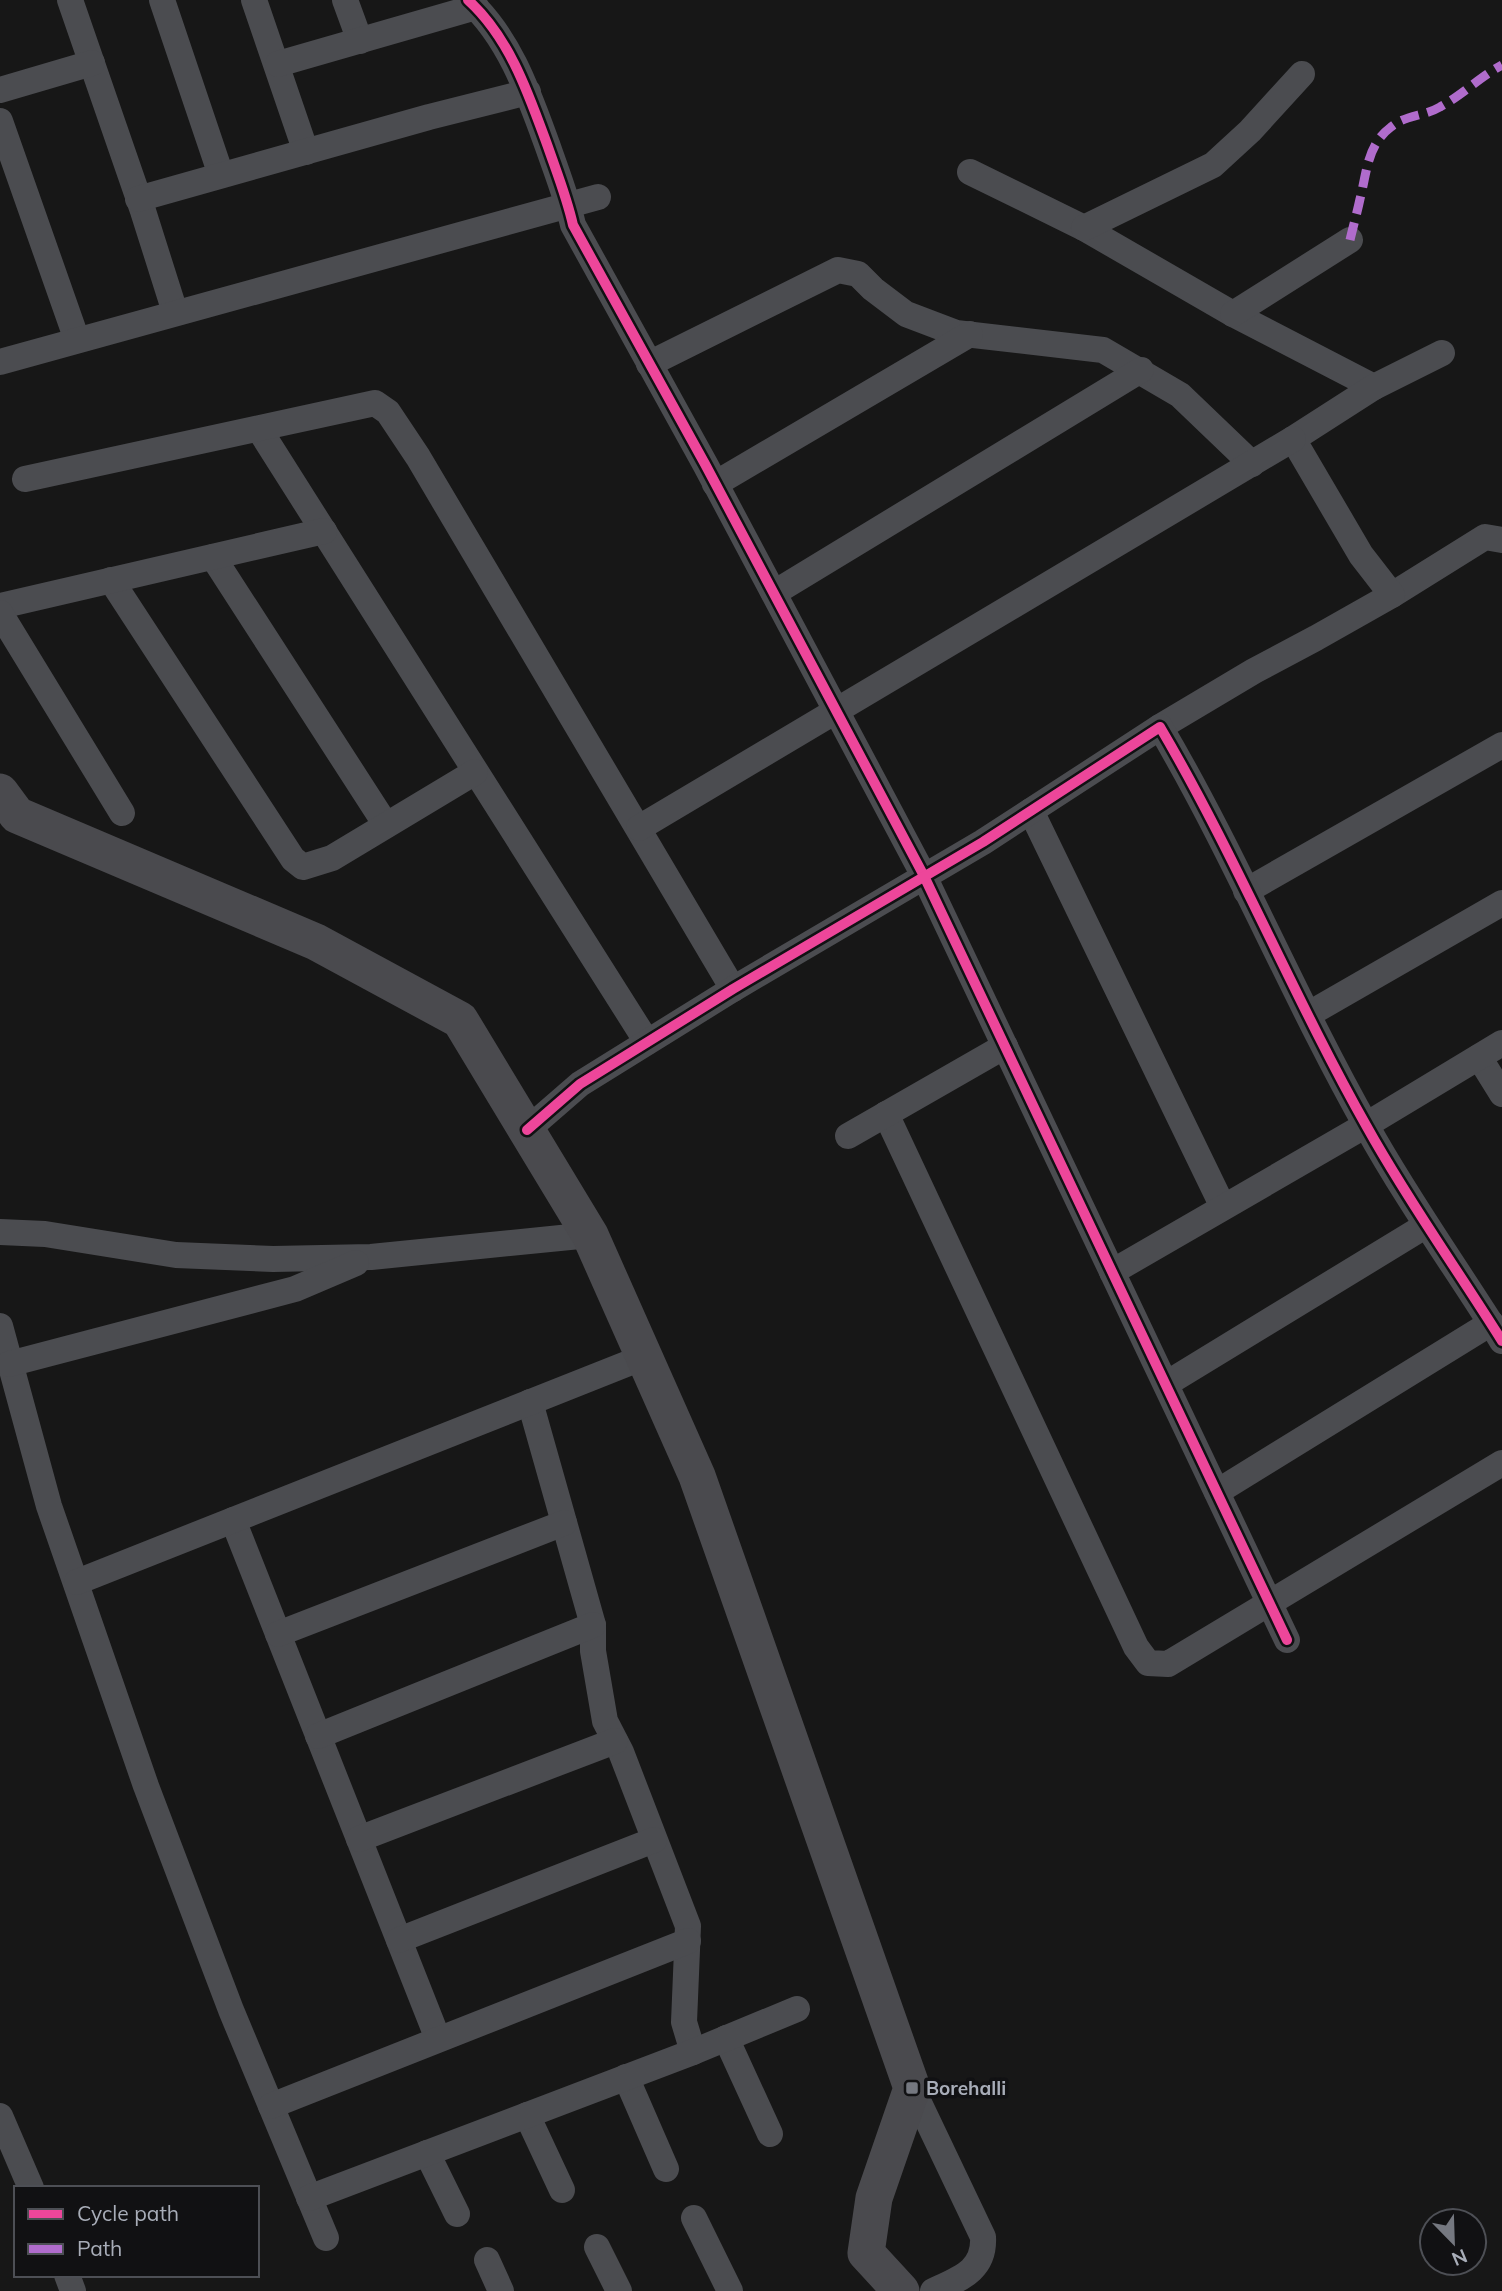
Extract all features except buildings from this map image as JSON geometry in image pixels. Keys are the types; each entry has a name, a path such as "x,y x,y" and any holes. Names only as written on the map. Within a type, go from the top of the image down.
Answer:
{"main road":[{"path":"0,792 17,815 316,942 460,1020 527,1130 590,1235 697,1476 912,2088 874,2198 866,2253 901,2291"}],"street":[{"path":"70,0 175,312"},
{"path":"162,0 221,175"},
{"path":"254,0 306,152"},
{"path":"345,0 360,41"},
{"path":"278,64 360,41 472,4 499,37 528,92 573,225 925,876 1287,1640"},
{"path":"0,90 92,64"},
{"path":"1084,228 1213,165 1250,131 1302,74"},
{"path":"138,199 528,92"},
{"path":"0,121 77,340"},
{"path":"970,172 1084,228 1233,314 1374,387"},
{"path":"0,362 598,197"},
{"path":"1233,314 1350,240"},
{"path":"649,364 838,270 858,274 906,314 956,333 1103,350 1180,395 1252,464"},
{"path":"715,484 970,334"},
{"path":"639,828 1252,464 1374,387 1442,353"},
{"path":"774,593 1141,370"},
{"path":"25,479 375,404 388,412 497,587 733,989"},
{"path":"259,429 647,1042"},
{"path":"1293,439 1361,555 1392,595"},
{"path":"0,606 324,531"},
{"path":"527,1130 580,1084 1031,811 1160,727 1254,671 1392,595 1485,537 1502,540"},
{"path":"214,557 386,825"},
{"path":"111,580 293,859 303,867 317,864 475,772"},
{"path":"0,613 122,813"},
{"path":"1160,727 1196,788 1366,1125 1425,1226 1496,1332 1217,1492"},
{"path":"1246,891 1502,745"},
{"path":"1031,811 1223,1207"},
{"path":"1309,1014 1502,903"},
{"path":"1112,1272 1502,1043"},
{"path":"848,1136 1005,1046"},
{"path":"1479,1056 1502,1094"},
{"path":"886,1114 1136,1647 1147,1663 1168,1664 1502,1463"},
{"path":"1166,1384 1425,1226"},
{"path":"0,1232 45,1234 176,1255 273,1259 371,1257 590,1235"},
{"path":"9,1364 295,1289 371,1257"},
{"path":"0,1326 49,1506 146,1786 231,2010 326,2238"},
{"path":"77,1582 644,1357"},
{"path":"530,1402 593,1625 593,1651 605,1721 688,1926 684,2022 694,2052"},
{"path":"233,1520 438,2039"},
{"path":"278,1634 564,1523"},
{"path":"318,1735 593,1625"},
{"path":"359,1839 615,1741"},
{"path":"399,1940 654,1840"},
{"path":"271,2106 688,1941"},
{"path":"309,2197 694,2052 797,2009"},
{"path":"726,2038 770,2134"},
{"path":"626,2077 666,2169"},
{"path":"912,2088 983,2237 984,2247 977,2265 969,2273 933,2291"},
{"path":"527,2115 562,2190"},
{"path":"0,2116 29,2186"},
{"path":"427,2153 457,2214"},
{"path":"694,2218 730,2291"},
{"path":"597,2247 618,2291"},
{"path":"487,2260 501,2291"}],"marked path":[{"path":"1350,240 1369,160 1383,134 1402,120 1440,107 1502,65"}],"cycle path":[{"path":"468,0 496,32 517,68 548,147 573,225 705,464 924,876 1287,1640"},
{"path":"527,1130 580,1084 733,989 983,842 1160,727 1214,826 1367,1127 1502,1341"}],"place":[{"name":"Borehalli","path":"912,2088"}]}
